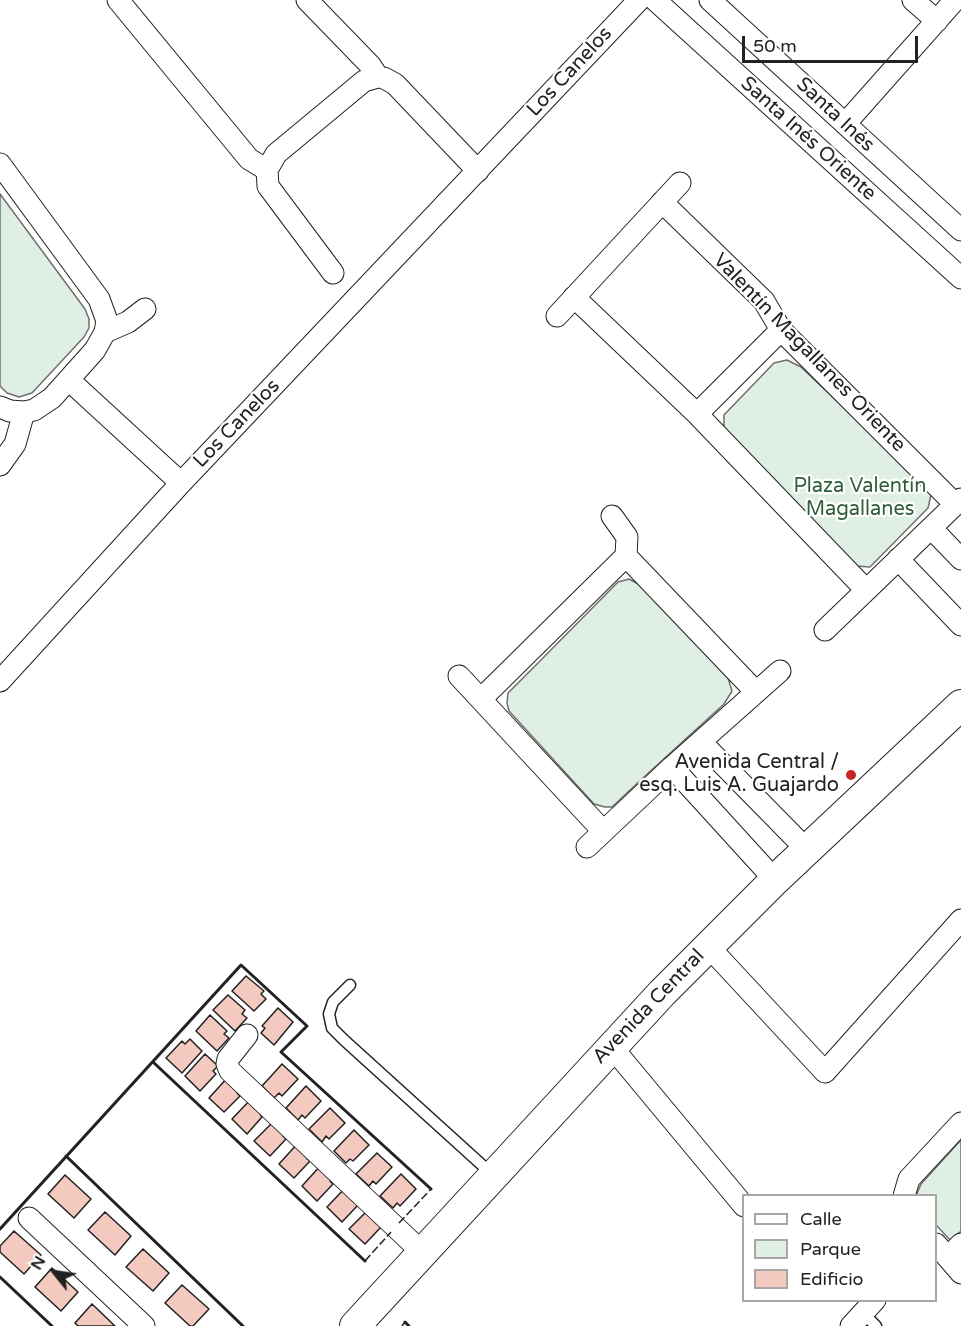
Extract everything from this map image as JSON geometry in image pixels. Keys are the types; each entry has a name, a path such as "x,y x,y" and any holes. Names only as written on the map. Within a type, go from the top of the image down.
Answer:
{"street":[{"path":"118,0 249,159 267,170"},
{"path":"307,0 370,65 378,77"},
{"name":"Los Canelos","path":"0,681 181,483 639,0"},
{"name":"Santa Inés Oriente","path":"655,0 961,278"},
{"name":"Santa Inés","path":"710,0 845,124 958,221"},
{"path":"913,0 936,21"},
{"path":"845,124 955,0"},
{"path":"333,273 268,186 267,170 276,154 364,81 378,77 395,84 478,171"},
{"path":"0,164 99,299 106,315 105,332 95,350 70,381 43,405 24,412 10,411 0,407"},
{"path":"557,316 680,183"},
{"name":"Valentín Magallanes Oriente","path":"662,202 764,301 781,330 958,501"},
{"path":"928,247 958,221"},
{"path":"574,297 697,414 867,590"},
{"path":"105,332 128,322 145,309"},
{"path":"697,414 781,330"},
{"path":"70,381 181,483"},
{"path":"0,465 15,444 24,412"},
{"path":"825,630 958,501"},
{"path":"481,699 626,556 627,537 612,516"},
{"path":"931,528 961,560"},
{"path":"626,556 756,692"},
{"path":"898,559 961,625"},
{"path":"587,847 672,767 780,671"},
{"path":"459,676 603,831"},
{"name":"Avenida Central","path":"355,1326 611,1046 708,946 961,705"},
{"path":"701,742 807,850"},
{"path":"672,767 775,880"},
{"path":"708,946 825,1072 961,920"},
{"path":"247,1035 228,1059 227,1064 230,1071 423,1253"},
{"path":"611,1046 742,1204"},
{"path":"905,1194 909,1179 961,1123"},
{"path":"29,1218 144,1326"}],"lane":[{"path":"350,985 333,1002 328,1014 332,1028 493,1176"}],"green space":[{"path":"0,194 85,309 89,319 89,328 84,337 32,393 19,397 7,393 0,386"},
{"name":"Plaza Valentín Magallanes","path":"787,360 801,367 922,482 931,495 928,508 870,567 856,566 724,430 724,415 774,363"},
{"path":"629,579 640,585 728,678 732,691 724,704 612,807 605,807 594,804 509,711 508,693 618,582"},
{"path":"961,1140 961,1231 951,1241 937,1226 937,1194 917,1194 921,1184"}],"building":[{"path":"246,976 264,991 261,994 266,999 254,1011 232,991"},
{"path":"228,995 245,1010 242,1014 247,1018 235,1031 213,1010"},
{"path":"278,1008 293,1022 274,1045 261,1033 265,1028 262,1026"},
{"path":"210,1015 227,1031 224,1034 229,1038 217,1051 196,1031"},
{"path":"190,1039 202,1051 182,1073 166,1058 182,1041 185,1044"},
{"path":"205,1054 218,1066 213,1071 216,1074 200,1091 185,1076"},
{"path":"282,1064 298,1079 282,1096 279,1093 274,1098 262,1086"},
{"path":"229,1076 241,1088 237,1093 240,1096 224,1112 209,1098"},
{"path":"306,1086 321,1101 305,1118 302,1115 298,1120 286,1108"},
{"path":"252,1098 264,1109 260,1114 262,1117 247,1134 232,1119"},
{"path":"330,1108 345,1123 329,1139 326,1136 322,1142 309,1129"},
{"path":"275,1120 287,1132 283,1136 286,1139 270,1156 254,1141"},
{"path":"354,1130 369,1145 353,1161 350,1159 346,1163 334,1151"},
{"path":"299,1142 311,1154 307,1159 310,1161 294,1178 279,1164"},
{"path":"377,1153 392,1167 376,1184 373,1181 369,1186 356,1174"},
{"path":"322,1164 335,1176 330,1181 333,1184 317,1201 302,1186"},
{"path":"401,1174 416,1189 400,1206 397,1203 393,1208 380,1196"},
{"path":"65,1175 91,1199 74,1218 48,1194"},
{"path":"347,1186 358,1205 342,1222 327,1207"},
{"path":"370,1208 381,1227 365,1244 349,1229"},
{"path":"105,1212 131,1236 115,1255 88,1230"},
{"path":"14,1231 41,1255 24,1274 0,1252 0,1246"},
{"path":"143,1249 169,1273 153,1291 126,1267"},
{"path":"52,1268 78,1292 61,1311 35,1287"},
{"path":"182,1285 209,1309 193,1326 190,1326 165,1303"},
{"path":"92,1304 115,1326 78,1326 75,1323"}],"fence":[{"path":"399,1223 431,1189"},
{"path":"365,1261 391,1232"},
{"path":"402,1326 405,1322"}],"wall":[{"path":"0,1229 241,965 307,1026 281,1052 431,1189"},
{"path":"153,1062 365,1261"},
{"path":"66,1156 243,1326"},
{"path":"0,1277 52,1326"},
{"path":"405,1322 409,1326"}],"place":[{"name":"Avenida Central / esq. Luis A. Guajardo","path":"851,775"}]}
